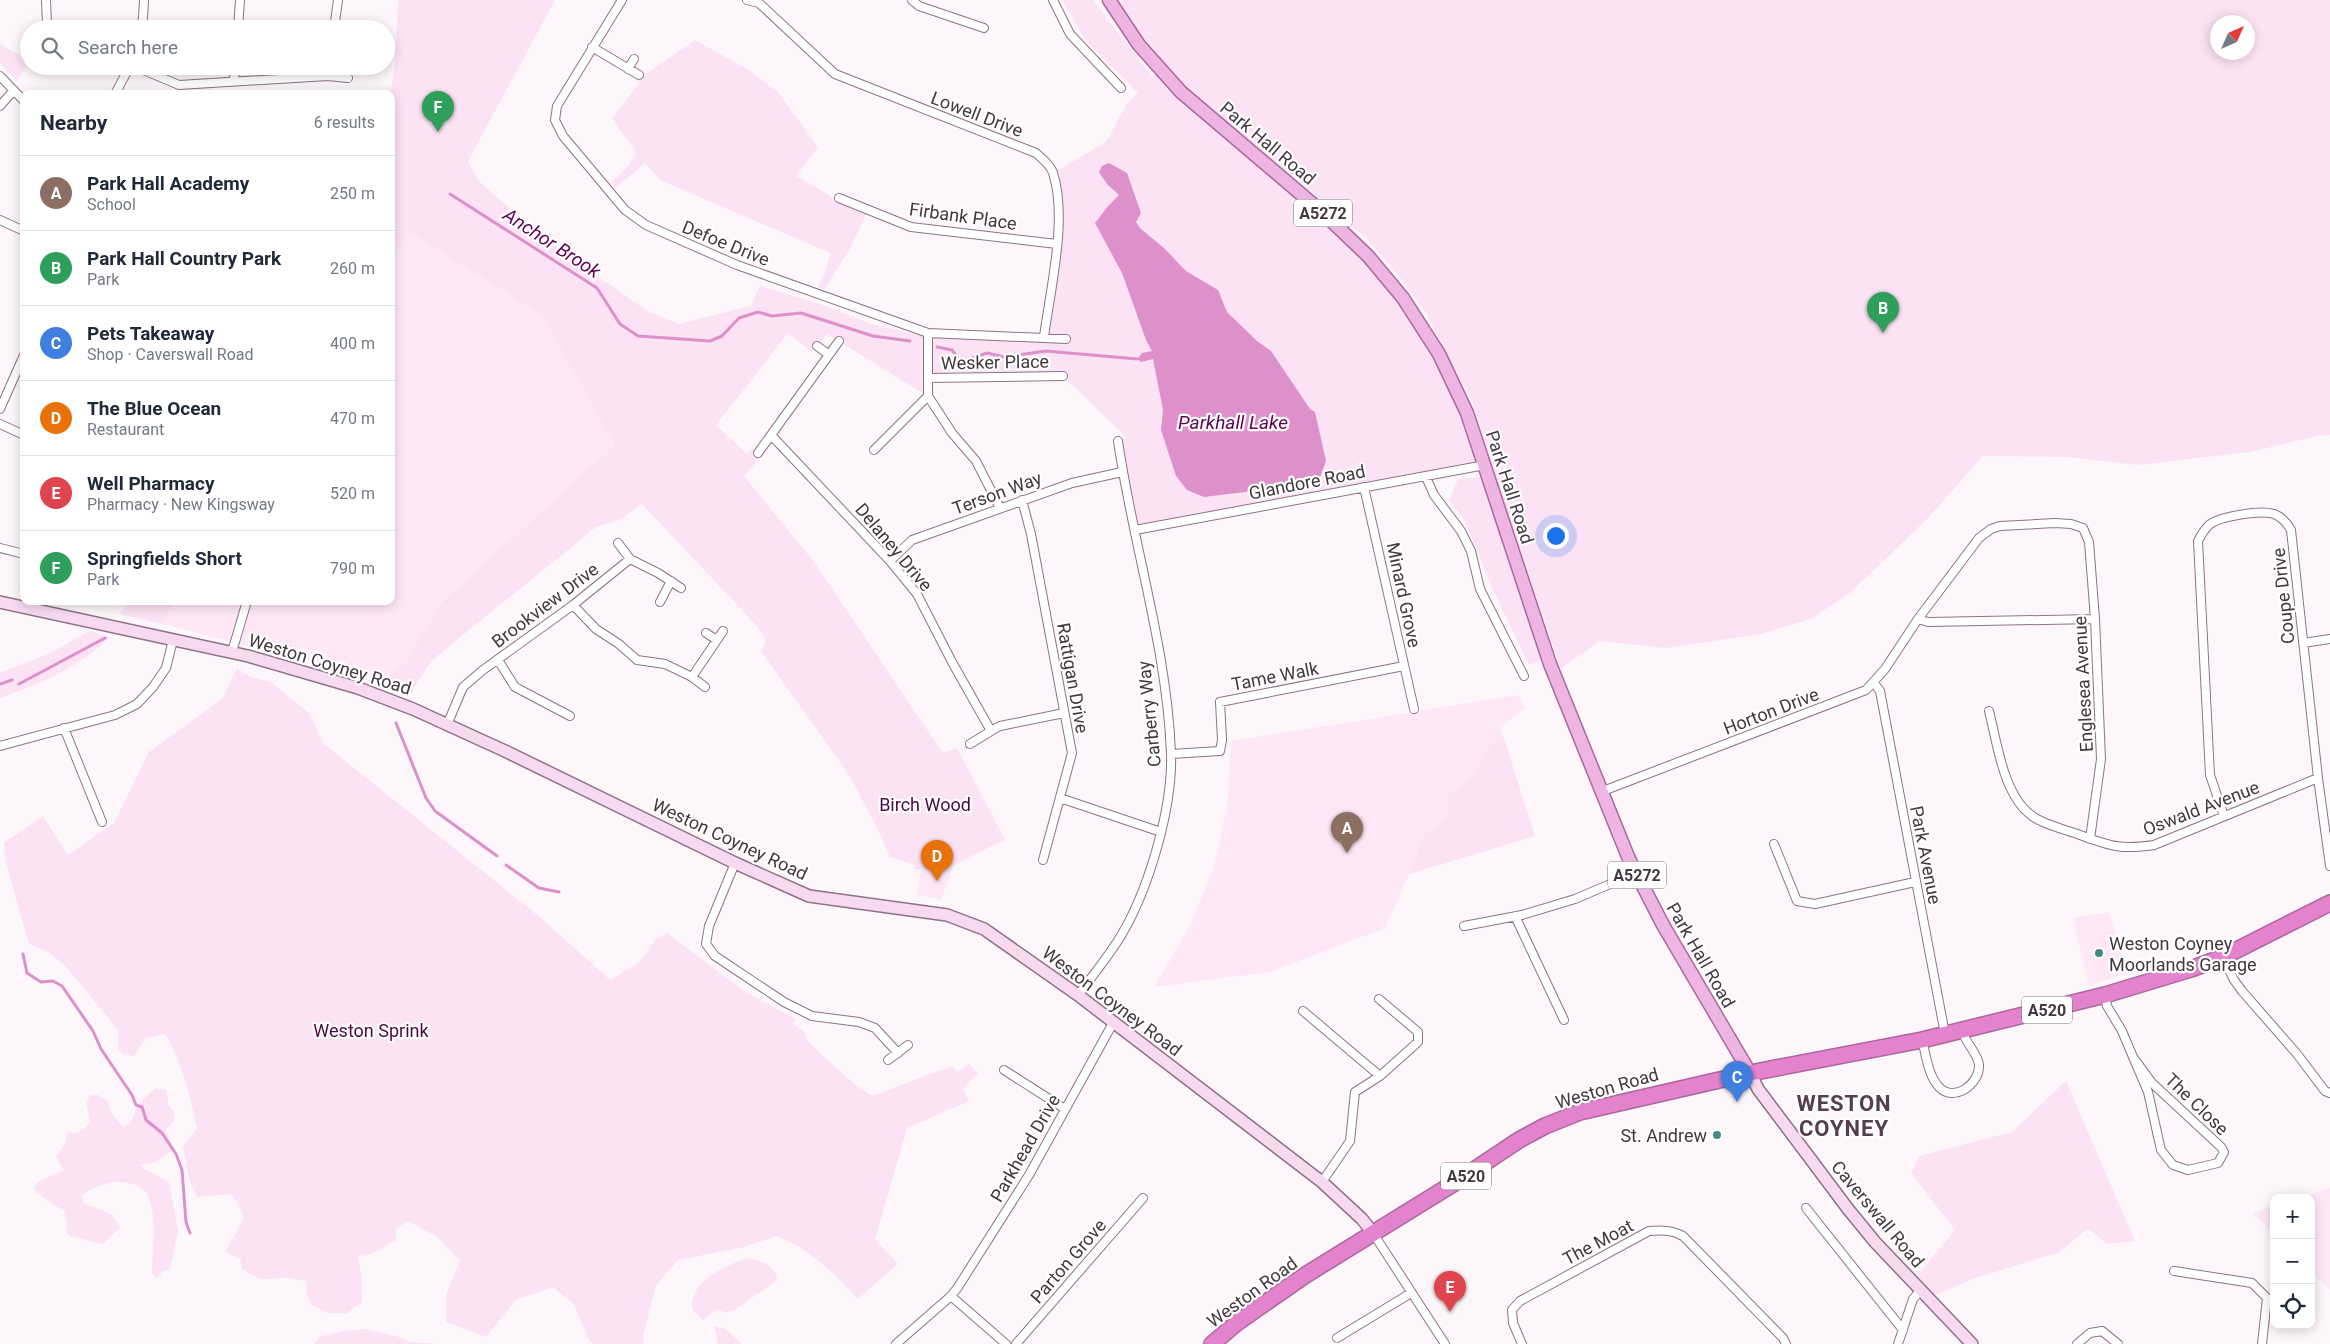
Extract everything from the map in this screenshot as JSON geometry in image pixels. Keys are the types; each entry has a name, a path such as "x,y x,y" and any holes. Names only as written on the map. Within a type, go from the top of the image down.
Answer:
{"highway":[{"name":"Weston Road","path":"1212,1344 1238,1322 1283,1290 1373,1232 1456,1182 1519,1140 1545,1126 1580,1112 1750,1072 1922,1040 2105,995 2191,969 2223,957 2330,903"}],"main road":[{"name":"Park Hall Road","path":"1109,0 1139,44 1181,92 1321,211 1368,256 1398,292 1439,354 1468,414 1550,664 1636,873 1697,984 1750,1072"}],"street":[{"path":"46,0 47,20"},
{"path":"142,20 144,0"},
{"path":"239,20 240,0"},
{"path":"335,20 338,0"},
{"name":"Defoe Drive","path":"622,0 557,106 554,120 563,136 625,210 646,225 737,265 928,334 1066,339"},
{"name":"Lowell Drive","path":"748,0 761,2 835,74 1036,153 1048,164 1053,173 1060,218 1044,337"},
{"path":"912,0 984,28"},
{"path":"1054,0 1070,34 1121,88"},
{"path":"592,47 639,75"},
{"path":"628,69 634,59"},
{"path":"117,90 125,75"},
{"path":"156,75 179,84 328,76 348,78"},
{"path":"234,75 234,81"},
{"path":"0,76 20,97"},
{"path":"0,106 13,91"},
{"name":"Firbank Place","path":"839,198 911,227 1056,244"},
{"path":"0,220 20,229"},
{"path":"928,334 928,396 952,433 976,461 1000,508"},
{"path":"758,452 839,340"},
{"path":"817,346 828,354"},
{"path":"0,408 20,365"},
{"name":"Wesker Place","path":"928,378 1063,376"},
{"path":"874,450 928,396"},
{"path":"0,424 20,434"},
{"name":"Delaney Drive","path":"771,435 890,561 917,594 991,731"},
{"name":"Carberry Way","path":"1078,995 1122,934 1139,900 1161,832 1170,782 1171,754 1162,673 1122,472 1118,441"},
{"name":"Glandore Road","path":"1135,530 1485,465"},
{"name":"Terson Way","path":"890,561 912,540 1072,483 1122,472"},
{"path":"1426,477 1437,499 1461,531 1471,551 1480,589 1524,676"},
{"name":"Minard Grove","path":"1364,486 1414,709"},
{"name":"Rattigan Drive","path":"1022,500 1032,534 1072,753 1043,860"},
{"name":"Coupe Drive","path":"2224,816 2210,775 2198,541 2210,524 2225,518 2265,512 2276,515 2284,520 2292,530 2318,778 2330,866"},
{"name":"Horton Drive","path":"1603,791 1866,690 1874,683 1918,619 1979,538 1991,529 2000,526 2056,523 2071,524 2083,528"},
{"name":"Englesea Avenue","path":"2083,528 2089,542 2095,619 2101,759 2090,839"},
{"path":"618,543 630,558 681,588"},
{"path":"0,548 20,553"},
{"name":"Brookview Drive","path":"447,725 463,687 573,605 630,558"},
{"path":"660,602 671,581"},
{"name":"Weston Coyney Road","path":"0,602 232,652 358,688 413,709 735,863 809,896 947,915 984,929 1078,995 1112,1023 1322,1182 1362,1219 1373,1232"},
{"path":"232,652 246,605"},
{"path":"573,605 596,629 619,644 637,660 666,664 706,686"},
{"path":"1918,619 1928,622 2095,619"},
{"path":"692,677 723,631"},
{"path":"706,633 717,640"},
{"path":"2303,642 2330,639"},
{"path":"0,746 115,715 137,704 153,687 166,668 173,640"},
{"path":"498,660 515,687 570,716"},
{"name":"Tame Walk","path":"1171,754 1220,751 1222,740 1220,702 1404,666"},
{"name":"Park Avenue","path":"1874,683 1880,691 1945,1034"},
{"name":"Oswald Avenue","path":"1989,711 2006,776 2023,807 2031,816 2114,848 2154,845 2318,778"},
{"path":"970,744 1000,726 1064,713"},
{"path":"64,728 102,822"},
{"path":"1060,798 1161,832"},
{"path":"1774,844 1798,901 1815,904 1915,882"},
{"path":"735,863 709,926 706,944 715,956 784,1002 812,1016 859,1022 875,1028 898,1053"},
{"path":"1464,926 1515,916 1575,899 1636,873"},
{"path":"1515,916 1564,1020"},
{"path":"2223,957 2234,980 2242,991 2297,1054 2325,1091 2330,1093"},
{"name":"The Close","path":"2105,995 2106,1006 2122,1030 2133,1057 2148,1092 2161,1150 2173,1165 2188,1170 2218,1163 2224,1152 2221,1147 2152,1083 2133,1057"},
{"path":"1322,1182 1350,1141 1355,1092 1380,1076 1418,1042 1418,1032 1379,999"},
{"path":"1303,1011 1380,1076"},
{"name":"Parkhead Drive","path":"896,1344 951,1296 958,1286 1029,1175 1112,1023"},
{"path":"1922,1040 1935,1082 1947,1092 1957,1093 1971,1085 1978,1074 1979,1066 1975,1054 1964,1039 1962,1030"},
{"path":"888,1060 908,1045"},
{"path":"1004,1070 1065,1109"},
{"name":"Caverswall Road","path":"1750,1072 1768,1102 1848,1209 1920,1291 1972,1344"},
{"name":"Parton Grove","path":"1016,1344 1143,1198"},
{"path":"1806,1208 1903,1330"},
{"name":"The Moat","path":"1522,1344 1513,1323 1512,1310 1520,1300 1649,1232 1665,1230 1674,1231 1684,1236 1783,1338 1786,1344"},
{"path":"1373,1232 1411,1294 1445,1344"},
{"path":"2174,1271 2252,1283 2267,1298 2262,1344"},
{"path":"1898,1344 1913,1299 1920,1291"},
{"path":"1337,1338 1411,1294"},
{"path":"951,1296 1006,1344"},
{"path":"2077,1344 2090,1333 2102,1331 2118,1344"}],"shaded area":[{"path":"409,232 542,315 615,445 441,603 406,662 383,681 340,666 271,652 162,624 173,605 395,605 395,254"},
{"path":"1519,695 1525,708 1500,727 1535,836 1409,874 1385,928 1270,972 1154,987 1188,930 1213,870 1228,802 1231,741"},
{"path":"929,858 953,866 941,900 917,894 921,870"},
{"path":"2109,912 2128,973 2089,986 2073,918"},
{"path":"2330,1188 2330,1290 2315,1276 2315,1194 2312,1194"},
{"path":"2270,1207 2270,1230 2252,1213"}],"green space":[{"name":"Birch Wood","path":"398,0 555,0 468,161 478,180 511,210 571,258 649,312 679,324 751,306 760,286 820,304 871,324 923,336 924,394 827,334 812,352 788,333 716,425 747,454 752,448 761,456 744,476 814,562 943,753 957,748 1005,840 953,866 930,858 921,870 914,869 915,865 890,857 877,827 847,772 761,651 766,641 758,627 642,504 619,520 596,527 431,661 411,693 383,681 406,662 441,603 615,445 542,315 409,232 395,254 395,90 391,90 395,67"},
{"path":"1062,0 1093,0 1152,77 1160,70 1317,207 1420,324 1485,465 1135,530 1121,440 1127,438 1063,376 928,378 928,333 1044,338 1060,219 1053,173 1106,142 1128,102 1138,93 1086,41"},
{"path":"1117,0 2330,0 2330,435 2317,436 2250,452 2137,465 2068,457 1983,456 1929,517 1850,593 1811,619 1761,634 1666,648 1599,641 1561,669 1499,488 1472,400 1445,352 1427,314 1399,276 1368,240 1298,180 1205,107 1158,57 1131,23"},
{"path":"695,40 749,70 777,91 818,147 796,176 829,195 834,200 866,214 852,245 824,290 818,287 827,267 830,253 660,180 645,163 615,188 611,183 630,164 636,152 612,119 640,82 637,80 642,72 646,74"},
{"path":"0,44 20,56 21,75 17,81 0,63"},
{"path":"1480,477 1485,486 1542,660 1529,665 1493,590 1464,519 1449,500 1458,479"},
{"path":"127,605 173,605 162,624 118,614"},
{"path":"89,631 110,637 86,657 59,674 0,698 0,673 51,653"},
{"name":"Weston Sprink","path":"237,668 250,677 271,682 310,714 323,743 542,919 610,980 640,962 655,940 667,933 744,991 795,1019 793,1024 803,1030 807,1040 823,1056 857,1086 872,1096 952,1066 957,1072 969,1064 978,1073 963,1089 969,1101 907,1128 875,1239 898,1264 858,1299 812,1255 777,1236 744,1247 678,1260 656,1285 643,1336 644,1344 593,1344 589,1340 574,1305 554,1287 517,1299 486,1337 446,1322 446,1295 460,1261 437,1237 408,1221 396,1229 396,1240 372,1254 358,1255 362,1279 362,1302 347,1313 327,1313 312,1305 307,1295 306,1281 289,1278 260,1279 242,1269 240,1259 225,1252 244,1218 238,1203 231,1194 197,1197 189,1179 183,1147 197,1128 185,1080 171,1044 165,1034 146,1038 134,1056 124,1055 118,1049 118,1030 64,964 48,952 29,944 6,863 4,843 43,816 68,855 114,823 149,752 223,698"},
{"path":"1503,736 1535,836 1409,874 1425,833 1447,819 1448,795 1470,779 1492,743"},
{"path":"2066,1081 2135,1241 2107,1244 2088,1228 2060,1252 1972,1279 1934,1296 1915,1278 1955,1230 1911,1173 1919,1156 2012,1132"},
{"path":"156,1088 167,1091 168,1104 175,1114 172,1123 166,1129 173,1150 153,1163 141,1164 141,1167 169,1182 178,1231 170,1269 162,1272 157,1279 152,1273 154,1227 151,1204 147,1194 140,1187 130,1183 114,1182 93,1188 82,1196 83,1203 111,1214 120,1227 103,1244 70,1236 66,1232 67,1223 64,1211 36,1193 34,1188 38,1182 64,1170 56,1157 65,1144 68,1132 75,1133 80,1131 90,1122 86,1101 91,1095 98,1095 107,1101 113,1116 124,1127 131,1122 139,1103"},
{"path":"747,1258 766,1264 774,1271 777,1280 735,1310 725,1313 718,1309 703,1320 692,1309 693,1299 697,1290 703,1282 720,1270"},
{"path":"714,1326 724,1328 742,1344 718,1344"},
{"path":"366,1329 399,1337 410,1342 437,1344 315,1344 319,1337 343,1331"}],"water":[{"name":"Parkhall Lake","path":"1109,163 1127,173 1141,213 1136,222 1140,228 1165,249 1186,271 1218,290 1227,312 1257,341 1271,351 1310,409 1315,412 1326,461 1318,483 1204,497 1187,490 1176,476 1161,430 1163,410 1153,359 1141,362 1137,359 1142,353 1152,351 1146,340 1122,273 1095,223 1119,195 1107,184 1099,172 1102,166"}],"waterway":[{"name":"Anchor Brook","path":"450,194 597,288 620,324 638,336 710,341 722,336 739,318 758,312 772,316 801,313 873,336 910,341"},
{"name":"Anchor Brook","path":"937,347 952,350 961,362 987,353 1004,357 1046,351 1137,359"},
{"path":"19,684 105,638"},
{"path":"0,684 12,680"},
{"path":"396,723 426,798 435,811 497,856"},
{"path":"506,865 539,888 559,892"},
{"path":"23,954 27,973 41,982 53,981 62,986 93,1031 101,1049 132,1095 136,1105 142,1107 146,1120 162,1133 176,1154 182,1170 186,1222 190,1233"}],"place":[{"name":"Springfields Short","path":"438,132"},
{"name":"Park Hall Country Park","path":"1883,333"},
{"name":"Park Hall Academy","path":"1347,853"},
{"name":"The Blue Ocean","path":"937,881"},
{"name":"Weston Coyney Moorlands Garage","path":"2099,953"},
{"name":"Pets Takeaway","path":"1737,1102"},
{"name":"St. Andrew","path":"1717,1135"},
{"name":"Well Pharmacy","path":"1450,1312"}],"district":[{"name":"WESTON COYNEY","path":"1844,1116"}]}
